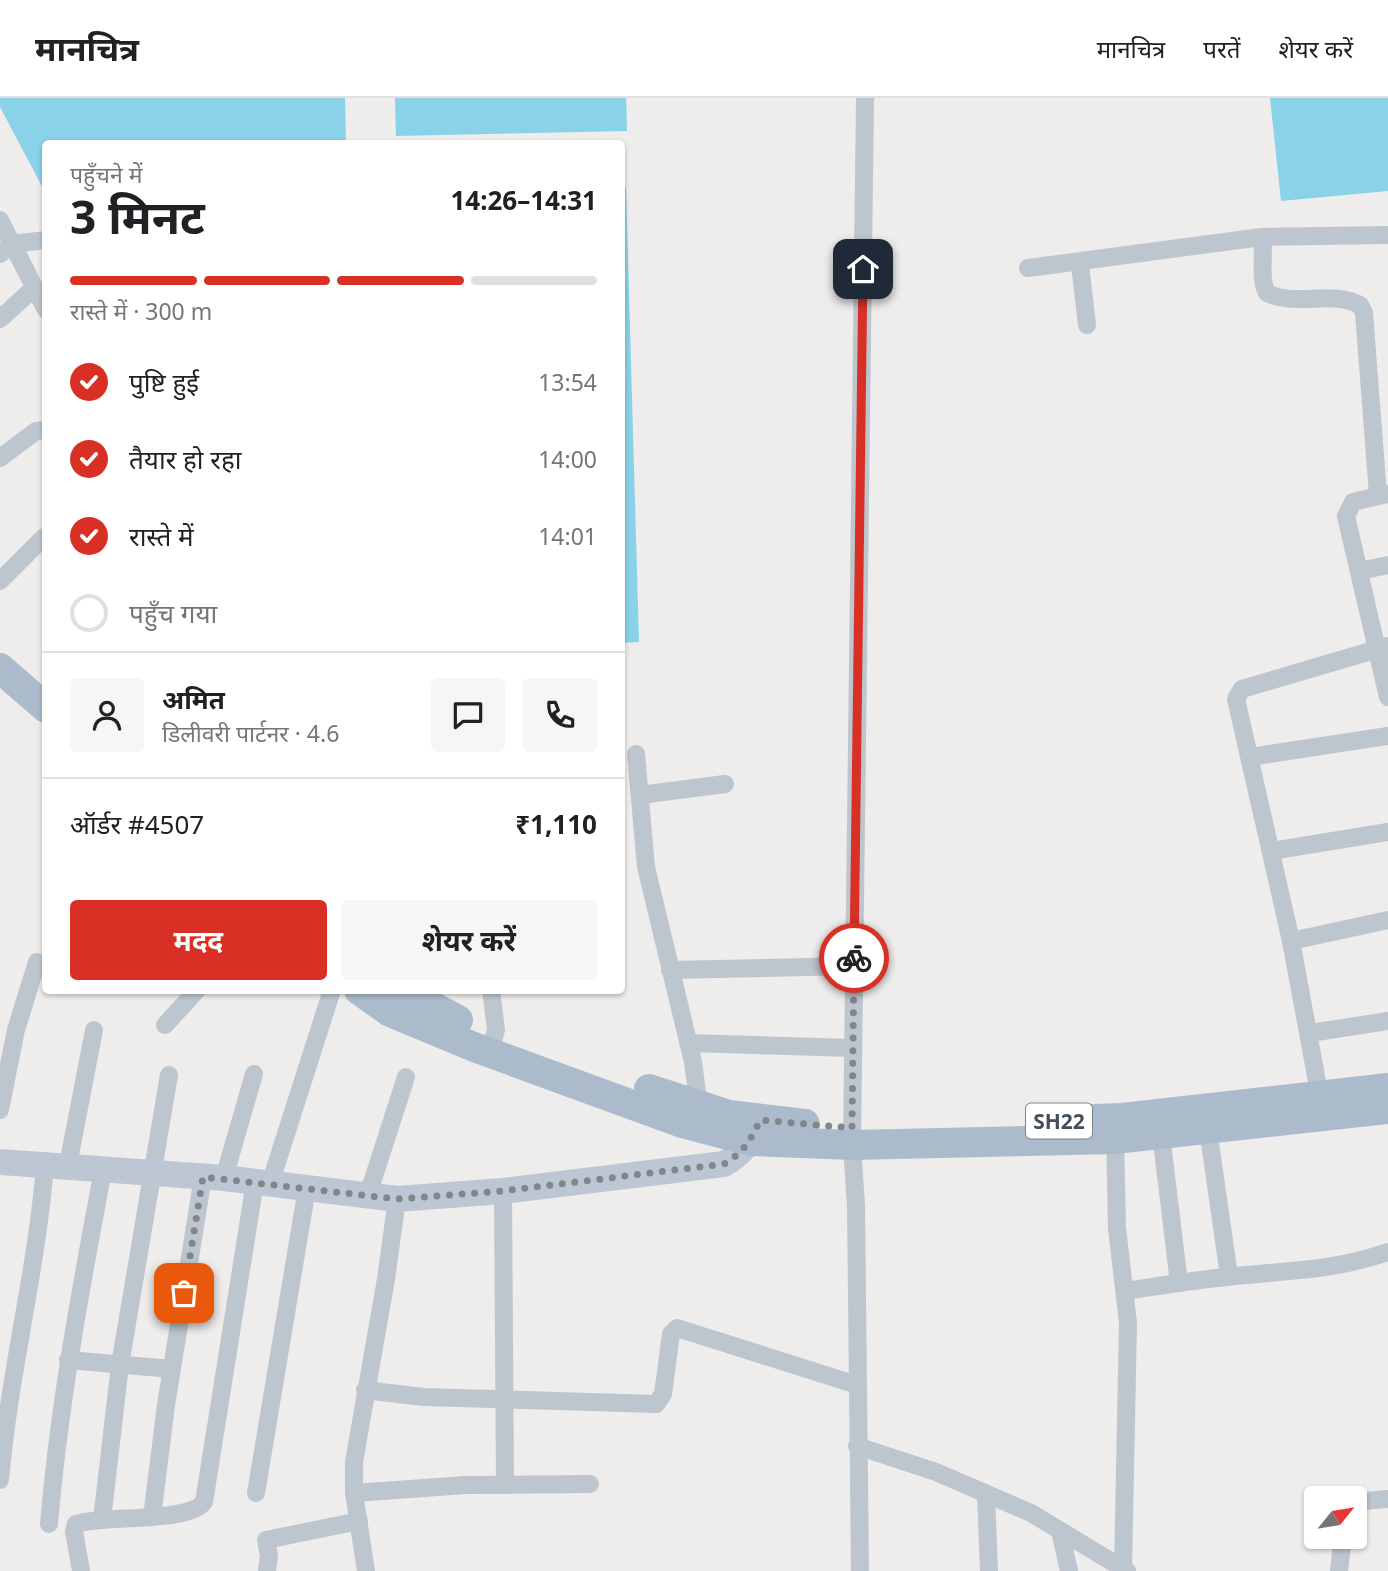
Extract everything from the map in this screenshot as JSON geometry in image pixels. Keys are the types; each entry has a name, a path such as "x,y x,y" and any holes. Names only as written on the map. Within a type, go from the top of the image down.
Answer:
{"main road":[{"path":"0,668 42,705"},
{"path":"0,688 42,724"},
{"name":"SH22","path":"365,994 390,1012 699,1107 755,1131"},
{"name":"SH22","path":"419,996 492,1044 682,1123 755,1131 852,1136 1114,1129 1321,1105 1388,1109"},
{"name":"SH22","path":"1114,1129 1161,1134 1209,1129 1388,1088"},
{"path":"0,1163 214,1177 397,1199 503,1191 724,1164 738,1156 755,1131"}],"street":[{"path":"860,1571 852,1048 865,98"},
{"path":"0,220 3,251 34,288 42,303"},
{"path":"1028,268 1080,264 1262,237 1388,235"},
{"path":"1262,237 1265,260 1263,282 1268,293 1284,298 1344,298 1360,305 1364,313 1383,495 1353,502 1347,510 1359,571 1382,647 1388,697"},
{"path":"3,251 42,241"},
{"path":"1080,264 1087,325"},
{"path":"0,319 34,288"},
{"path":"0,458 36,431 42,430"},
{"path":"0,581 42,539"},
{"path":"1359,571 1388,565"},
{"path":"1321,1105 1310,1033 1237,706 1237,693 1382,647"},
{"path":"1250,757 1388,736"},
{"path":"636,754 646,867 688,1043 699,1107"},
{"path":"640,794 725,784"},
{"path":"1271,851 1388,832"},
{"path":"1291,941 1388,920"},
{"path":"0,1110 16,1030 37,962"},
{"path":"670,970 854,966"},
{"path":"165,1025 193,994"},
{"path":"81,1571 75,1527 79,1522 152,1517 200,1508 204,1502 262,1183 331,994"},
{"path":"491,994 492,1044"},
{"path":"1310,1033 1388,1021"},
{"path":"0,1480 8,1358 94,1030"},
{"path":"688,1043 852,1048"},
{"path":"152,1517 172,1369 214,1177 254,1074"},
{"path":"102,1520 120,1365 169,1075"},
{"path":"368,1195 406,1077"},
{"path":"1114,1129 1117,1228 1125,1291 1128,1355 1123,1447 1125,1570"},
{"path":"1209,1129 1229,1276"},
{"path":"1161,1134 1179,1283"},
{"path":"49,1524 55,1446 68,1360 103,1170"},
{"path":"256,1493 307,1188"},
{"path":"503,1191 505,1485"},
{"path":"366,1571 354,1493 354,1462 397,1199"},
{"path":"1125,1291 1229,1276 1315,1270 1352,1264 1388,1252"},
{"path":"365,1390 423,1397 504,1397 656,1404 663,1394 671,1334 677,1328 857,1385"},
{"path":"68,1360 172,1369"},
{"path":"857,1446 936,1472 1031,1513 1125,1570"},
{"path":"354,1493 505,1485 590,1484"},
{"path":"986,1494 989,1571"},
{"path":"1367,1501 1388,1499"},
{"path":"267,1571 269,1556 266,1540 359,1521"},
{"path":"1060,1531 1069,1571"},
{"path":"1339,1571 1342,1549"}],"water":[{"path":"0,98 345,98 346,140 42,140 42,186 0,107"},
{"path":"395,98 626,98 627,131 396,136"},
{"path":"1270,98 1388,98 1388,191 1281,201"},
{"path":"625,187 626,187 639,642 625,643"}],"way so far":[{"path":"184,1293 203,1177 397,1199 503,1191 724,1164 738,1156 751,1141 760,1120 852,1128 854,958"}],"route":[{"path":"854,958 863,269"}]}
